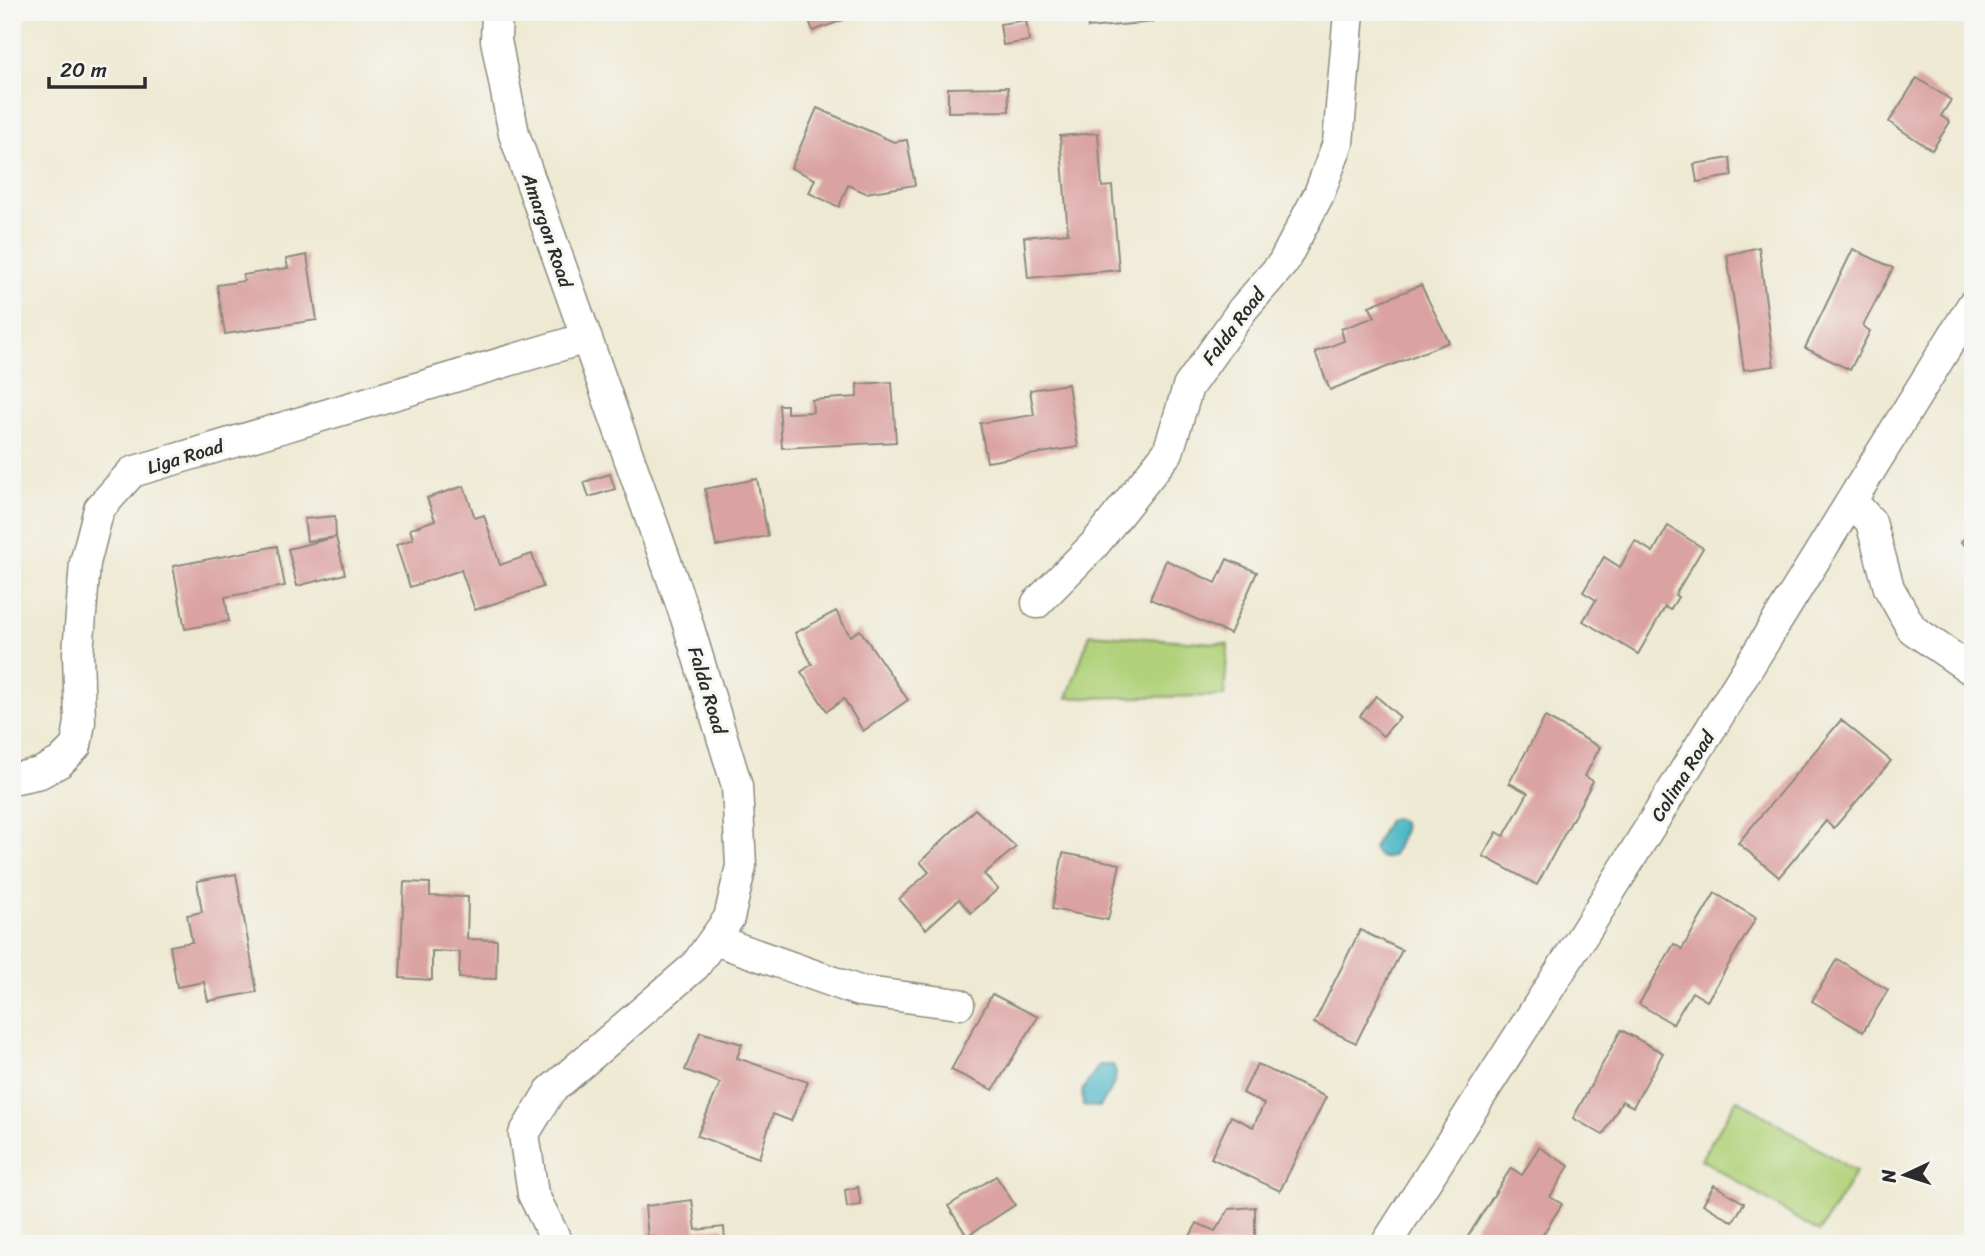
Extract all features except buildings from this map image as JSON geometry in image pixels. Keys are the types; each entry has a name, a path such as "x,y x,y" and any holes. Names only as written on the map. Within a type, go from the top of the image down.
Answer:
{"street":[{"name":"Amargon Road","path":"497,12 495,40 514,134 625,443"},
{"name":"Falda Road","path":"1037,603 1094,545 1168,452 1188,387 1243,309 1289,251 1319,194 1338,143 1349,12"},
{"name":"Colima Road","path":"1385,1244 1452,1143 1853,502 1973,304"},
{"name":"Liga Road","path":"12,779 40,773 60,762 76,746 80,722 78,653 85,563 99,509 132,472 586,338"},
{"name":"Falda Road","path":"558,1244 533,1194 524,1134 550,1091 695,966 729,918 741,866 737,786 686,618 625,443"},
{"path":"1853,502 1871,522 1889,588 1912,629 1973,671"},
{"path":"715,940 859,991 959,1004"}],"green space":[{"path":"1090,634 1228,644 1224,696 1067,698"},
{"path":"1737,1099 1856,1172 1819,1232 1701,1159"}],"water":[{"path":"1394,818 1403,823 1404,830 1393,855 1384,858 1378,856 1373,848 1388,820"},
{"path":"1099,1065 1113,1065 1115,1081 1100,1107 1083,1106 1082,1091"}]}
